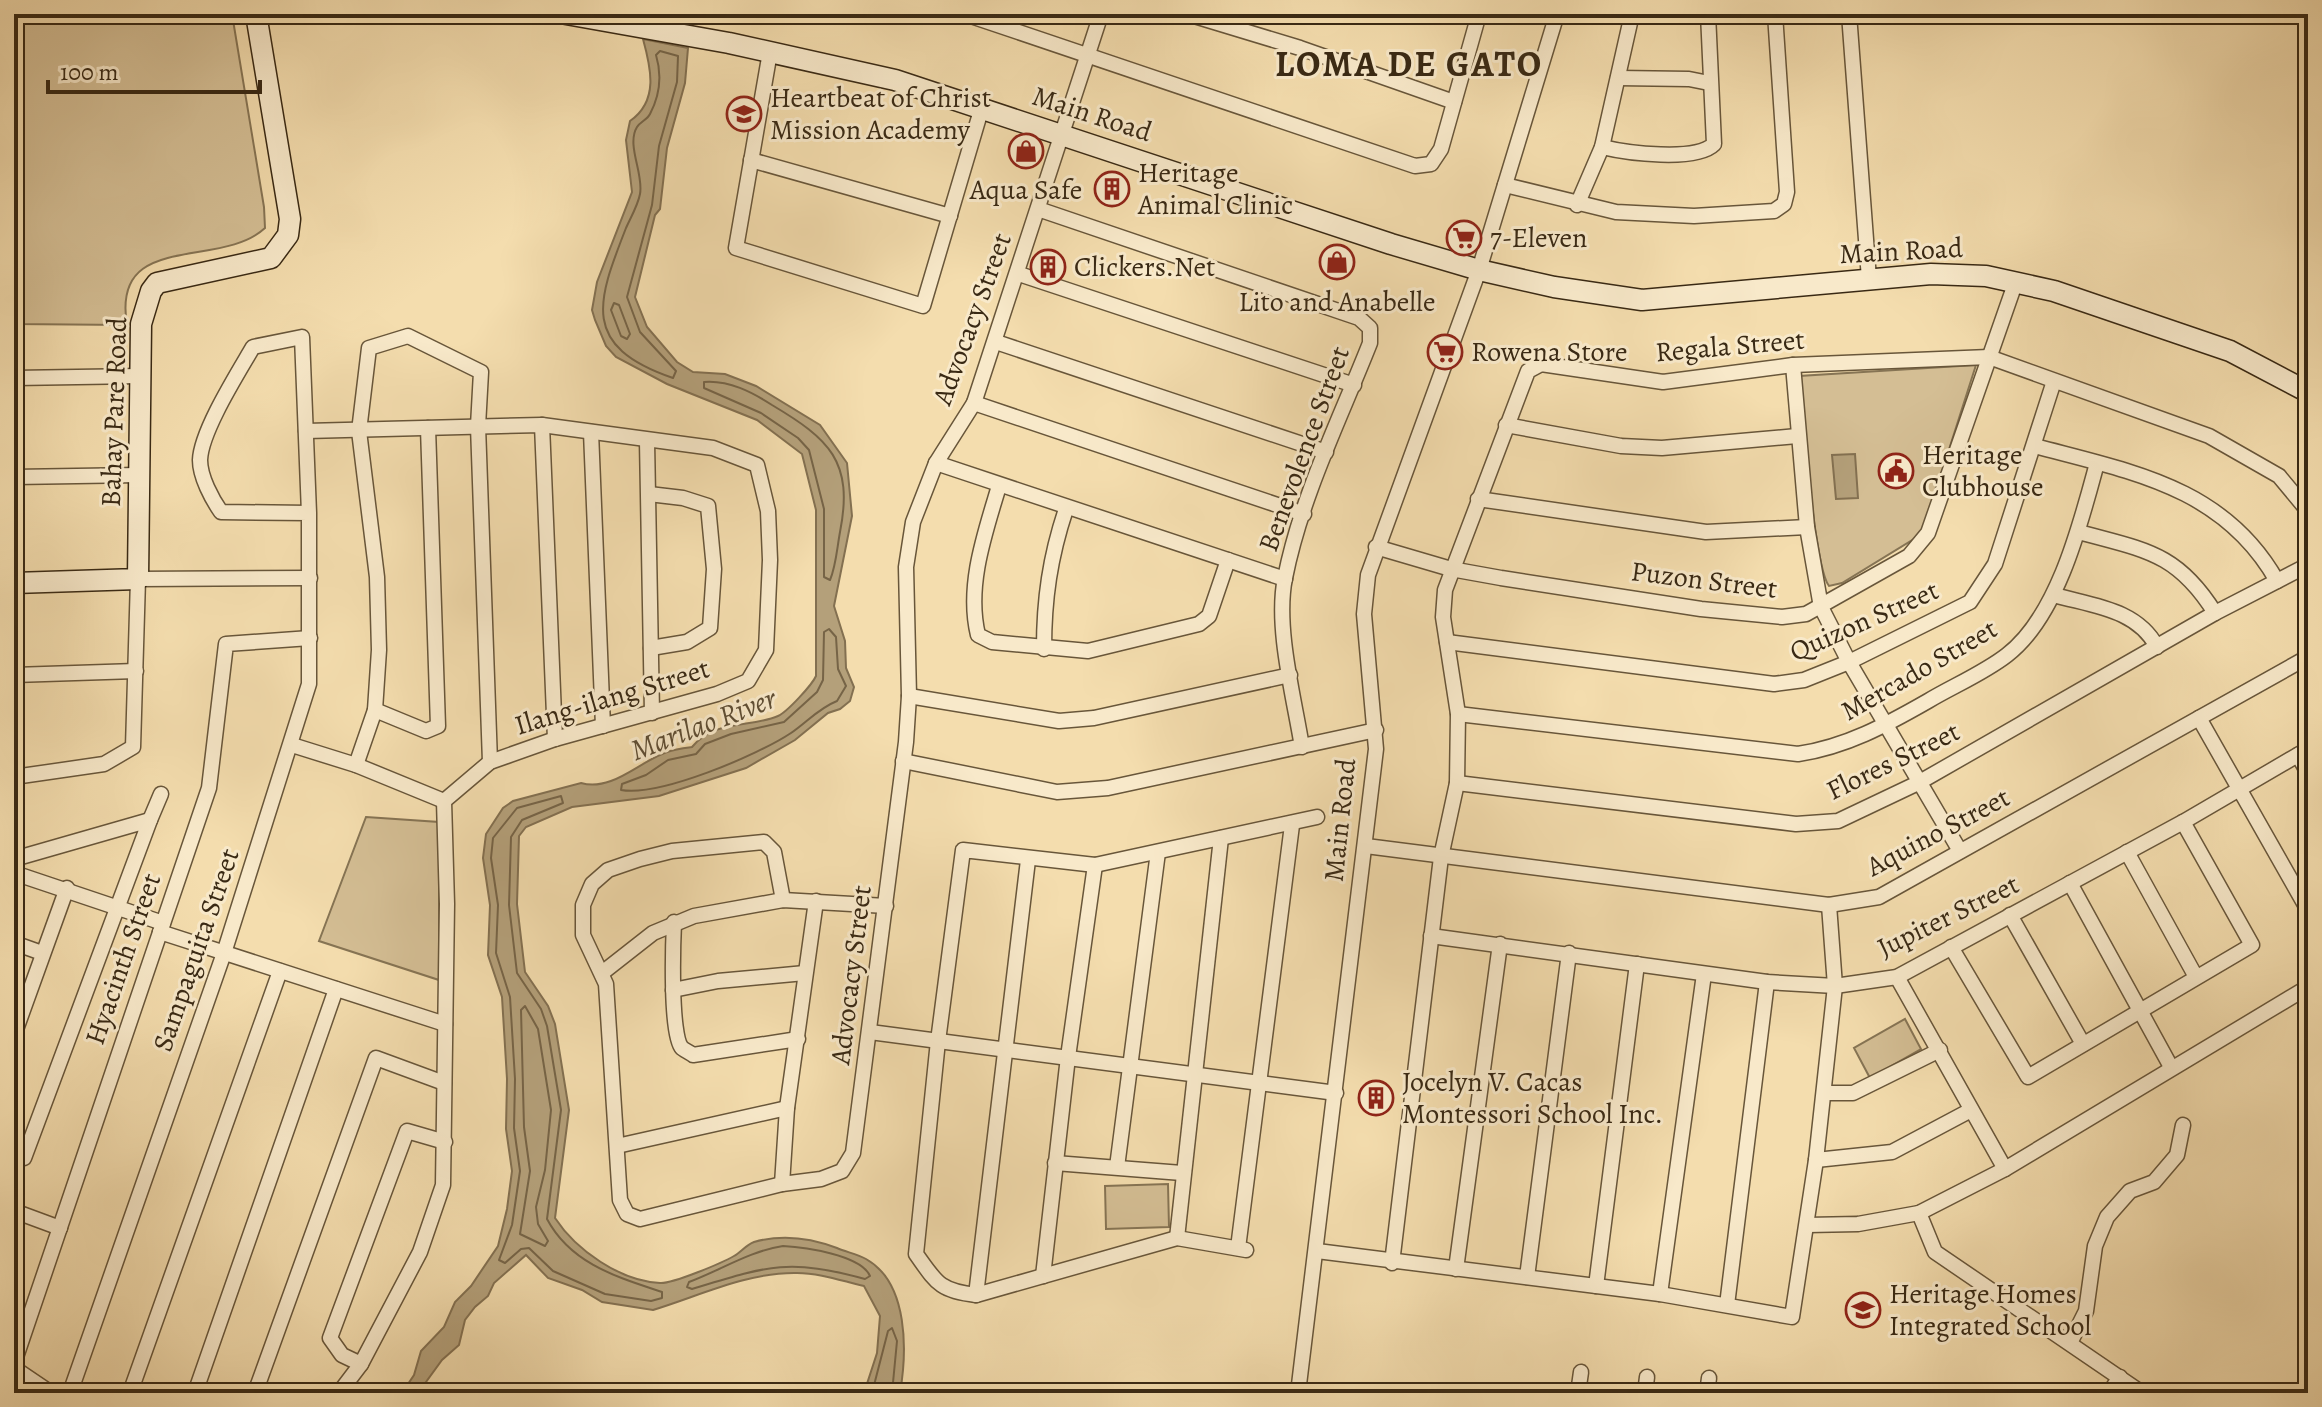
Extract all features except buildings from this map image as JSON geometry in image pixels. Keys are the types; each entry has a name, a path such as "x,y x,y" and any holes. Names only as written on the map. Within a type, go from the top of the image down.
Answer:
{"main road":[{"name":"Bahay Pare Road","path":"138,579 141,324 151,291 157,283 271,258 288,235 290,219 256,14"},
{"name":"Main Road","path":"566,14 729,43 895,80 1479,270 1554,287 1642,300 1869,279 1961,274 2016,281 2230,351 2308,392"},
{"path":"14,583 138,579"}],"street":[{"path":"965,14 1415,166 1431,164 1441,149 1479,14"},
{"name":"Advocacy Street","path":"783,900 774,852 764,842 672,851 608,870 592,884 583,905 583,935 602,973 620,1200 627,1214 640,1219 782,1184 821,1179 842,1171 853,1153 903,761 909,696 906,567 913,522 936,463 974,403 1019,274 1101,14"},
{"path":"1188,14 1220,19 1454,102"},
{"path":"1479,270 1557,14"},
{"path":"1577,205 1602,147 1632,14"},
{"path":"1602,147 1690,154 1706,152 1714,144 1716,134 1709,83 1708,14"},
{"path":"1505,185 1577,205 1616,212 1694,216 1774,211 1784,204 1787,192 1775,14"},
{"path":"1849,14 1869,279"},
{"path":"770,52 736,248 923,306 982,107"},
{"path":"1618,78 1689,79 1709,83"},
{"path":"751,160 950,216"},
{"name":"Benevolence Street","path":"1038,209 1359,318 1370,328 1370,343 1326,452 1285,579 1283,606 1302,747"},
{"name":"Main Road","path":"1298,1393 1366,846 1376,730 1364,614 1376,547 1479,270"},
{"path":"1019,274 1354,385"},
{"name":"Puzon Street","path":"1376,547 1451,569 1701,609 1782,617 1806,614 1909,556 1928,533 2016,281"},
{"path":"356,765 375,710 379,650 377,577 359,431 369,348 408,336 481,372 478,426 490,762"},
{"name":"Sampaguita Street","path":"70,1393 224,953 309,684 309,513 302,337 253,347 215,415 200,460 211,496 221,512 309,513"},
{"path":"996,342 1326,452"},
{"name":"Regala Street","path":"1392,1263 1441,857 1457,783 1458,714 1443,617 1451,569 1528,371 1541,364 1663,382 1793,365 1989,357 2221,442 2279,476 2308,511"},
{"path":"1793,365 1807,527 1821,607 1849,662 1960,851"},
{"path":"14,378 140,376"},
{"name":"Quizon Street","path":"1447,642 1774,684 1804,680 1849,662 1970,602 1995,564 2054,381"},
{"path":"974,403 1304,514"},
{"path":"542,425 555,739"},
{"name":"Ilang-ilang Street","path":"306,431 542,425 713,448 757,465 768,511 770,560 766,650 748,681 652,713 555,739 490,762 444,801"},
{"path":"1506,425 1621,446 1662,448 1797,436"},
{"path":"375,710 426,731 438,726 428,428"},
{"path":"591,432 603,726"},
{"path":"647,441 652,713"},
{"path":"2035,446 2183,492 2218,511 2250,539 2277,581"},
{"path":"936,463 1066,509 1285,579"},
{"name":"Mercado Street","path":"1458,714 1798,754 1831,749 1887,725 2009,654 2054,595 2079,532 2097,463"},
{"path":"14,477 139,475"},
{"path":"999,486 985,532 975,587 978,635 992,642 1088,651 1199,624 1209,616 1228,560"},
{"path":"649,494 683,498 708,506 714,569 710,628 687,642 651,648"},
{"path":"1478,499 1706,532 1807,527"},
{"path":"1044,649 1044,597 1051,552 1066,509"},
{"path":"2079,532 2144,550 2177,565 2197,584 2215,613"},
{"name":"Flores Street","path":"1457,783 1796,824 1838,821 1918,783 2215,613 2308,565"},
{"path":"14,777 104,764 133,747 138,579 310,578"},
{"path":"2054,595 2131,616 2150,633 2157,647"},
{"name":"Hyacinth Street","path":"14,1366 209,788 226,644 310,638"},
{"name":"Aquino Street","path":"1366,846 1829,905 1879,897 2308,657"},
{"path":"14,675 136,671"},
{"path":"909,696 1059,721 1094,718 1290,675"},
{"path":"2199,718 2308,910"},
{"path":"903,761 1057,792 1108,788 1376,730"},
{"path":"292,745 356,765 444,801 443,1185 420,1252 361,1364 339,1393"},
{"path":"2303,752 2308,773"},
{"name":"Jupiter Street","path":"1431,936 1767,982 1835,986 1897,977 2183,822 2303,752"},
{"path":"14,1155 24,1158 161,794"},
{"path":"1292,825 1242,1249 1177,1238 976,1295 946,1290 938,1284 916,1254 938,1041 963,850 1028,860 1095,865 1292,825 1317,817"},
{"path":"14,859 150,820"},
{"path":"1951,947 2028,1077 2252,945 2183,822"},
{"path":"1177,1238 1221,838"},
{"path":"1117,1167 1158,852"},
{"path":"2127,852 2196,977"},
{"path":"976,1295 1028,860"},
{"path":"1043,1276 1068,1057 1095,865"},
{"path":"14,873 117,906 224,953 445,1024"},
{"path":"2070,883 2171,1067"},
{"path":"14,1035 19,1002 67,888"},
{"path":"602,973 674,922 783,900 886,906"},
{"path":"782,1184 787,1108 816,901"},
{"path":"1317,1251 1392,1263 1660,1294 1792,1317 1816,1160 1835,986 1829,905"},
{"path":"2010,915 2083,1044"},
{"path":"674,922 673,990 677,1039 682,1049 693,1055 798,1039"},
{"path":"14,943 42,953"},
{"path":"1456,1269 1500,944"},
{"path":"1527,1277 1569,953"},
{"path":"1596,1286 1637,964"},
{"path":"130,1393 280,971"},
{"path":"673,990 718,981 805,973"},
{"path":"1660,1294 1704,974"},
{"path":"1897,977 2005,1169"},
{"path":"1727,1305 1767,982"},
{"path":"1807,1225 1858,1224 1919,1213 2005,1169 2308,987"},
{"path":"195,1393 336,989"},
{"path":"870,1032 1336,1093"},
{"path":"1824,1093 1853,1093 1940,1050"},
{"path":"255,1393 376,1058 444,1083"},
{"path":"617,1146 787,1108"},
{"path":"1816,1160 1892,1152 1971,1110"},
{"path":"2071,1341 2086,1311 2095,1246 2107,1217 2130,1191 2154,1182 2170,1164 2180,1149 2183,1125"},
{"path":"361,1364 342,1355 330,1338 407,1131 445,1142"},
{"path":"1055,1163 1182,1173"},
{"path":"14,1211 60,1228"},
{"path":"1919,1213 1935,1252 2071,1341 2142,1393"},
{"path":"14,1366 51,1393"},
{"path":"1578,1393 1581,1372"},
{"path":"1645,1393 1647,1377"},
{"path":"2109,1393 2120,1377"}],"shaded area":[{"path":"14,14 232,14 265,228 245,240 222,248 152,264 135,276 126,295 127,325 14,324"},
{"path":"1976,365 1922,534 1842,583 1829,586 1814,520 1799,376"},
{"path":"366,817 439,822 439,980 319,941"},
{"path":"1905,1019 1921,1049 1870,1078 1854,1048"},
{"path":"1168,1184 1169,1227 1106,1229 1105,1186"}],"water":[{"path":"643,39 688,48 685,83 667,148 660,209 655,215 635,297 647,327 677,362 693,372 725,374 756,386 820,425 847,463 852,516 834,606 845,641 846,668 854,687 850,701 840,709 828,713 795,740 746,768 659,796 572,807 526,827 519,836 517,904 525,972 548,1006 555,1024 569,1110 555,1218 575,1241 600,1262 630,1276 660,1283 686,1277 719,1263 754,1242 775,1238 817,1242 866,1259 880,1270 898,1301 904,1339 900,1393 864,1393 877,1353 880,1316 864,1286 814,1274 760,1276 653,1310 602,1302 582,1290 548,1278 526,1255 494,1283 488,1296 475,1307 465,1320 459,1345 442,1360 418,1393 402,1393 414,1375 421,1351 444,1327 455,1302 471,1286 498,1246 507,1209 512,1171 506,1129 507,1079 502,997 488,955 490,905 483,858 486,834 503,808 513,801 581,783 592,785 615,780 657,756 692,747 711,732 778,716 799,698 816,676 816,510 802,454 757,420 667,384 616,357 606,346 592,310 597,282 632,192 626,140 630,121 645,104 650,83"},
{"path":"1855,454 1858,498 1836,499 1832,455"}],"place":[{"name":"Heartbeat of Christ Mission Academy","path":"744,114"},
{"name":"Aqua Safe","path":"1026,151"},
{"name":"Heritage Animal Clinic","path":"1112,189"},
{"name":"7-Eleven","path":"1464,238"},
{"name":"Lito and Anabelle","path":"1337,262"},
{"name":"Clickers.Net","path":"1048,267"},
{"name":"Rowena Store","path":"1445,352"},
{"name":"Heritage Clubhouse","path":"1896,471"},
{"name":"Jocelyn V. Cacas Montessori School Inc.","path":"1376,1098"},
{"name":"Heritage Homes Integrated School","path":"1863,1310"}],"district":[{"name":"LOMA DE GATO","path":"1409,63"}],"water label":[{"name":"Marilao River","path":"703,724"}]}
